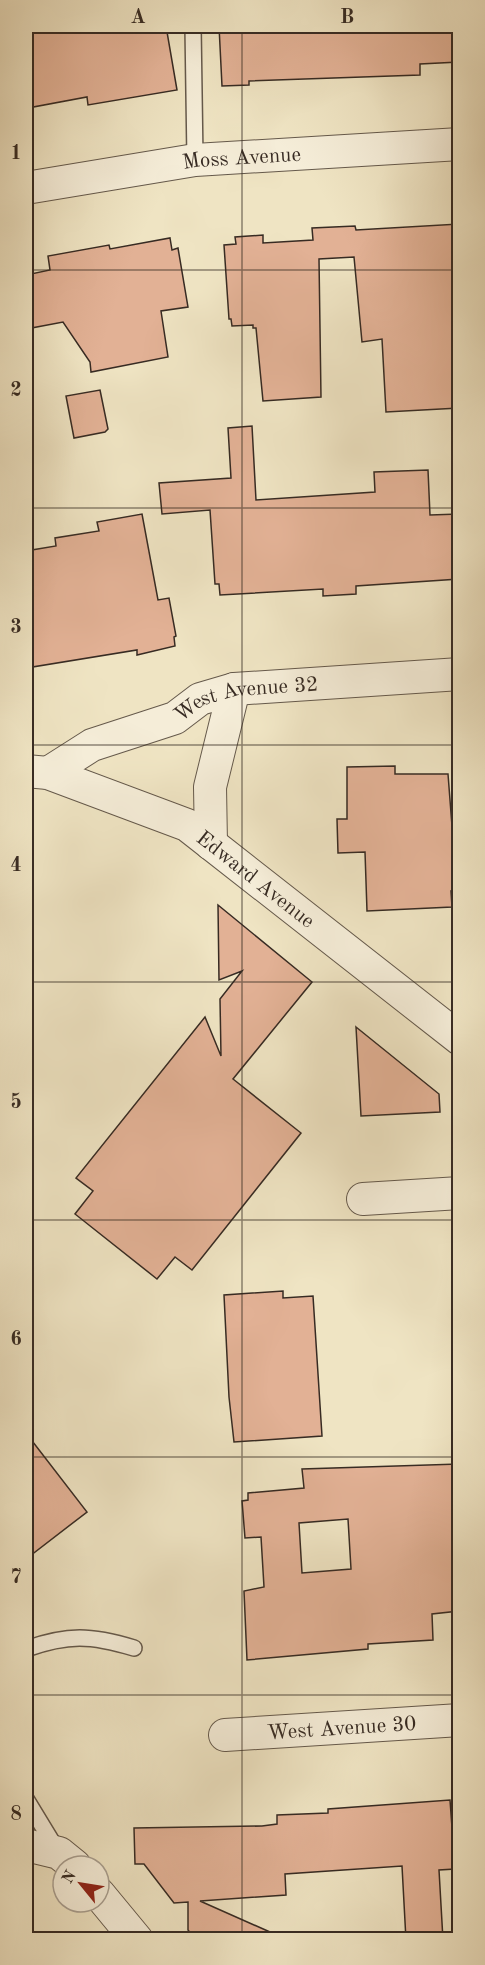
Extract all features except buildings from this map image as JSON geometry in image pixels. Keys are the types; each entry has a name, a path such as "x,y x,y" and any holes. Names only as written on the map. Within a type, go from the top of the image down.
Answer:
{"street":[{"name":"Moss Avenue","path":"26,188 195,160 459,144"},
{"name":"West Avenue 32","path":"37,772 92,745 175,718 200,699 234,689 459,674"},
{"path":"211,844 210,787 234,689"},
{"name":"Edward Avenue","path":"37,772 187,825 459,1040"},
{"path":"363,1199 459,1193"},
{"name":"West Avenue 30","path":"225,1735 459,1720"},
{"path":"26,1845 52,1854"},
{"path":"111,1909 137,1940"}],"lane":[{"path":"193,26 195,160"},
{"path":"26,1649 57,1638 86,1637 134,1648"},
{"path":"26,1799 64,1854"}]}
